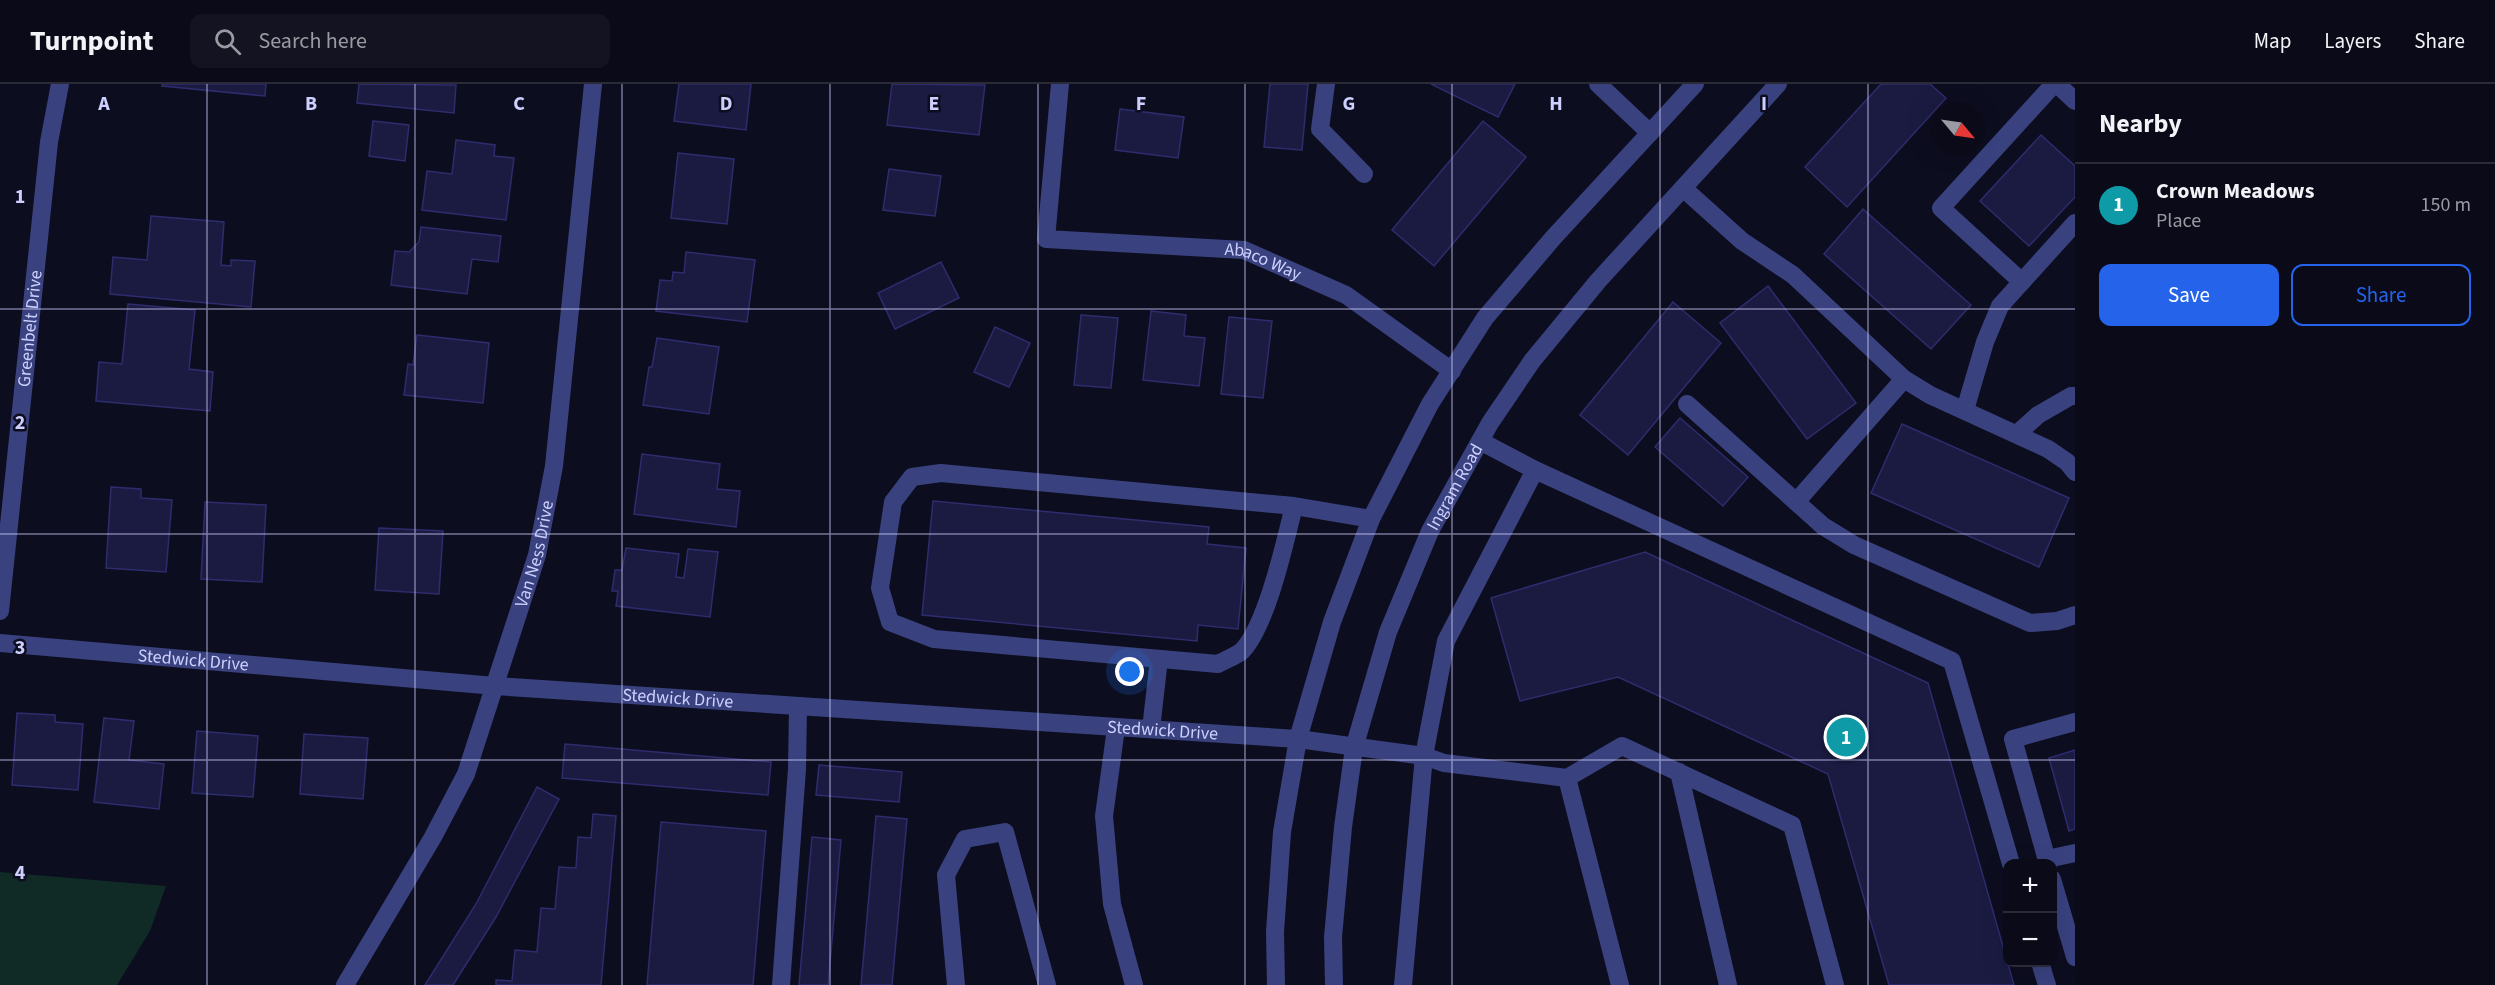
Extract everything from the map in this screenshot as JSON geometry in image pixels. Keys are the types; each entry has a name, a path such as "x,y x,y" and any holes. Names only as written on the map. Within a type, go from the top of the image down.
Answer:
{"street":[{"name":"Greenbelt Drive","path":"0,611 49,142 60,84"},
{"name":"Van Ness Drive","path":"345,985 433,837 466,774 537,555 554,465 593,84"},
{"name":"Abaco Way","path":"1060,84 1046,239 1244,250 1346,295 1452,371"},
{"path":"1326,84 1320,129 1364,174"},
{"path":"1598,84 1650,133"},
{"path":"1276,985 1275,932 1282,832 1298,739 1332,622 1371,519 1430,404 1485,318 1552,238 1695,84"},
{"name":"Ingram Road","path":"1334,985 1333,937 1343,827 1354,748 1388,632 1430,531 1480,441 1532,361 1598,281 1778,84"},
{"path":"2022,282 1941,208 2055,84 2075,101"},
{"path":"1683,188 1742,241 1793,275 1904,379 1930,395 2048,449 2067,462 2075,472"},
{"path":"1965,410 1985,342 2000,306 2075,223"},
{"path":"1796,502 1904,379"},
{"path":"2017,434 2038,415 2071,396 2075,396"},
{"path":"1687,404 1823,526 1854,545 2030,623 2057,621 2075,615"},
{"path":"1480,441 1535,470 1952,661 2010,859"},
{"path":"1403,985 1424,756 1446,641 1535,470"},
{"path":"1294,506 1280,561 1260,620 1242,651 1218,664 934,639 890,622 880,588 893,502 912,477 941,473 1149,490 1294,506 1371,519"},
{"name":"Stedwick Drive","path":"0,643 495,686 1298,739 1424,756 1444,763 1567,778"},
{"path":"1151,729 1159,659"},
{"path":"781,985 797,770 798,706"},
{"path":"2046,859 2013,739 2075,722"},
{"path":"1116,728 1104,816 1112,904 1134,985"},
{"path":"1620,985 1567,778 1622,746 1792,825 1835,985"},
{"path":"1679,772 1728,985"},
{"path":"956,985 946,875 965,839 1005,832 1047,985"},
{"path":"2054,859 2075,853"},
{"path":"2057,896 2075,957"},
{"path":"2041,967 2047,985"}],"green space":[{"path":"0,872 166,886 150,931 117,985 0,985"}],"building":[{"path":"162,84 266,84 265,96 162,86"},
{"path":"359,84 456,85 454,113 357,103"},
{"path":"679,84 751,84 746,130 674,121"},
{"path":"892,84 985,85 979,135 887,125"},
{"path":"1270,84 1308,84 1302,150 1264,147"},
{"path":"1431,84 1515,84 1498,117"},
{"path":"1881,84 1930,84 1946,98 1942,102 1931,102 1931,115 1847,207 1805,167"},
{"path":"1120,109 1184,117 1178,158 1115,150"},
{"path":"373,121 409,125 405,161 369,156"},
{"path":"1483,121 1526,157 1434,266 1392,230"},
{"path":"2041,135 2075,166 2075,197 2029,246 1980,201"},
{"path":"456,140 495,145 494,156 514,158 506,220 422,210 427,171 452,174"},
{"path":"678,153 734,159 727,224 671,218"},
{"path":"889,169 941,176 935,216 883,210"},
{"path":"1863,209 1971,305 1931,349 1824,254"},
{"path":"151,216 224,222 221,265 231,266 231,260 255,261 251,307 110,294 113,257 147,260"},
{"path":"421,227 501,236 498,262 472,259 467,294 391,285 395,251 409,252 419,242"},
{"path":"686,252 755,260 747,322 656,311 660,280 672,281 673,272 684,273"},
{"path":"941,262 959,298 895,329 878,293"},
{"path":"1768,286 1856,403 1807,439 1720,323"},
{"path":"1673,302 1721,343 1628,455 1580,415"},
{"path":"128,304 195,310 189,369 213,372 210,411 96,401 99,362 122,364"},
{"path":"1151,311 1186,315 1184,336 1205,338 1199,386 1143,380"},
{"path":"1081,315 1118,318 1111,388 1074,385"},
{"path":"1229,317 1272,321 1263,398 1221,394"},
{"path":"995,327 1030,343 1009,387 974,372"},
{"path":"417,335 489,343 483,403 404,395 408,364 413,365"},
{"path":"657,338 719,347 709,414 643,405 649,367 652,367"},
{"path":"1680,418 1748,477 1723,506 1655,447"},
{"path":"1902,424 2069,498 2039,567 1871,493"},
{"path":"642,454 720,464 717,489 740,491 736,527 634,514"},
{"path":"111,487 141,489 141,498 172,500 166,572 106,568"},
{"path":"933,501 1209,527 1207,544 1246,548 1238,629 1198,625 1197,641 922,615"},
{"path":"205,502 266,505 262,582 201,579"},
{"path":"379,528 443,531 439,594 375,590"},
{"path":"626,548 679,554 676,577 684,578 688,549 718,552 710,617 616,606 618,591 612,591 615,570 622,570"},
{"path":"1645,552 1928,683 2003,946 2003,967 2009,967 2014,985 1889,985 1828,774 1618,677 1520,701 1491,598"},
{"path":"17,713 55,715 55,722 83,724 78,790 12,785"},
{"path":"104,718 134,721 129,760 164,764 159,809 94,802"},
{"path":"197,731 258,736 253,797 192,793"},
{"path":"304,734 368,738 363,799 300,794"},
{"path":"565,744 771,762 768,795 562,778"},
{"path":"2075,750 2075,829 2069,831 2049,758"},
{"path":"819,765 902,772 899,802 816,795"},
{"path":"537,787 559,799 496,917 453,985 425,985 476,904"},
{"path":"593,814 616,816 601,985 496,985 496,980 512,981 515,950 537,952 541,908 555,909 559,867 576,868 578,837 591,838"},
{"path":"876,816 907,819 892,985 861,985"},
{"path":"661,822 766,831 753,985 647,985"},
{"path":"812,837 841,840 828,985 799,985"}],"place":[{"name":"Crown Meadows","path":"1846,737"}]}
